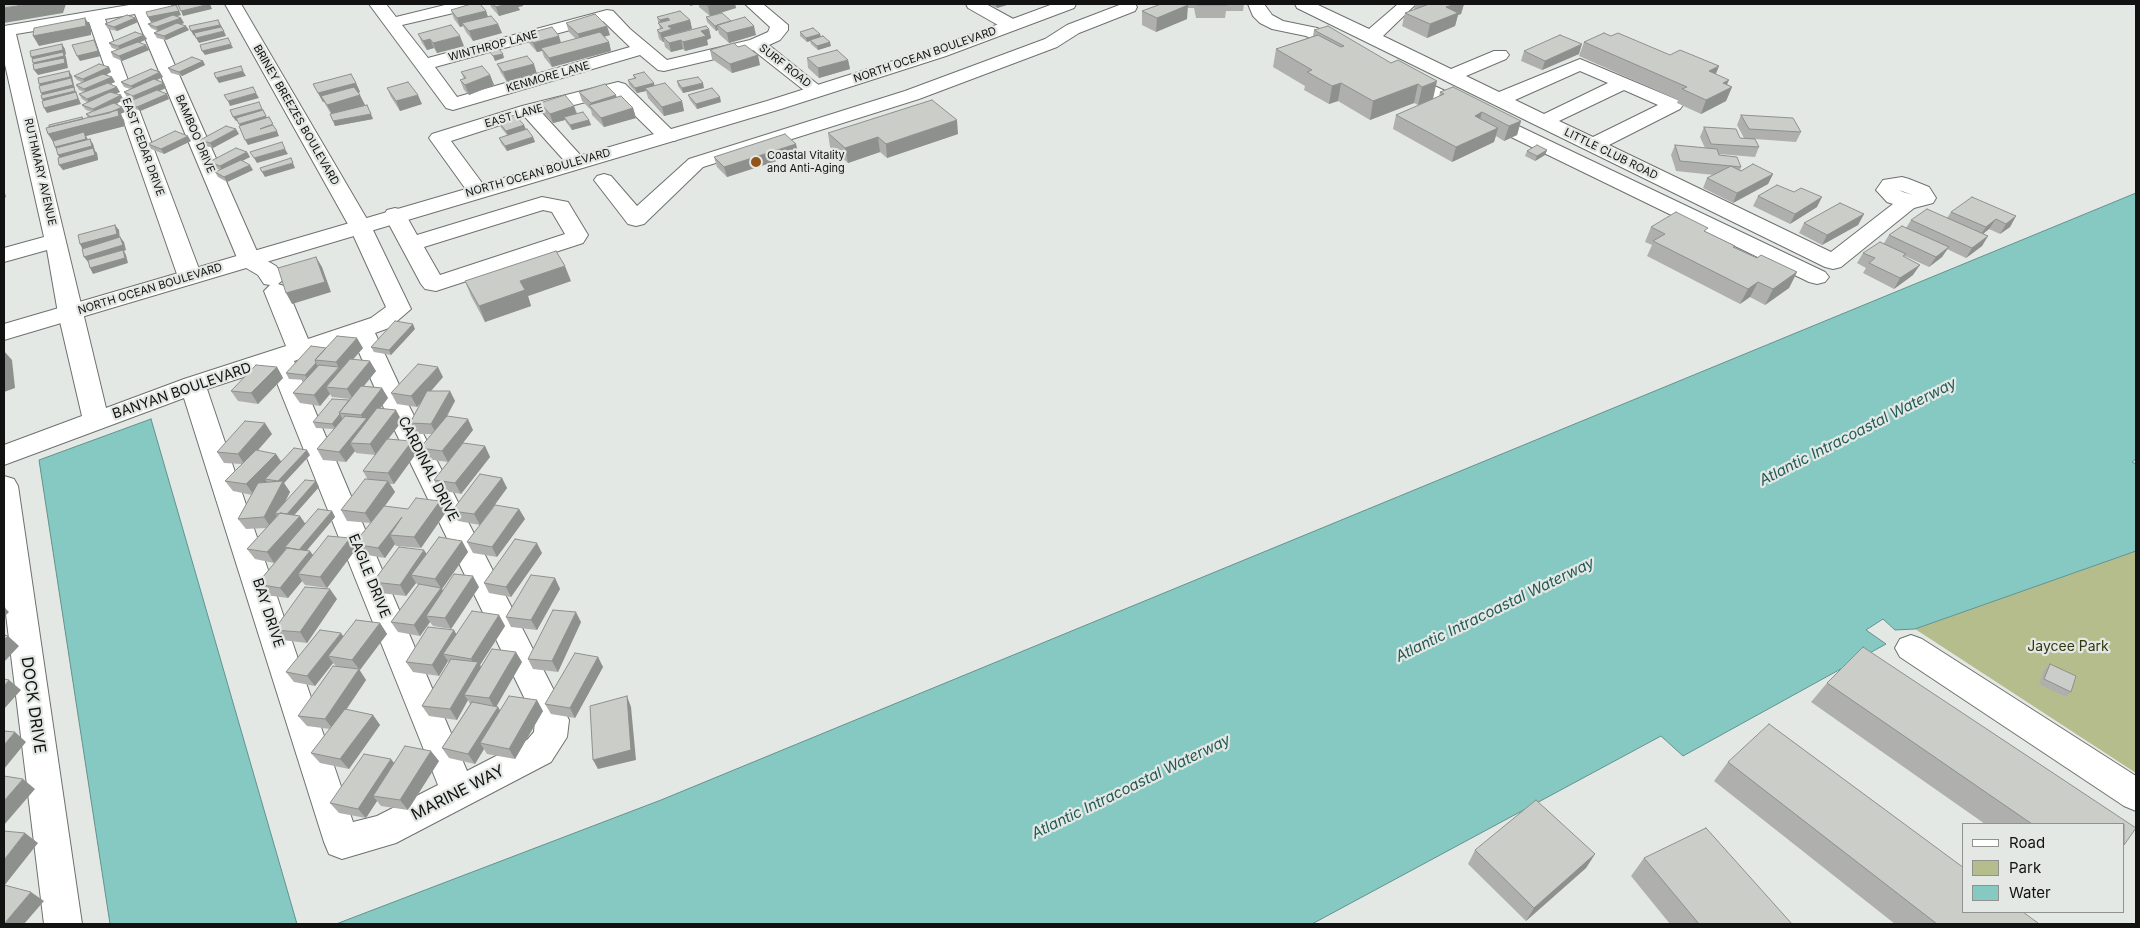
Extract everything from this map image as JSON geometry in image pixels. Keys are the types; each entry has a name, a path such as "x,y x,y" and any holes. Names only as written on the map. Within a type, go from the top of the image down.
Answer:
{"street":[{"path":"5,31 164,4"},
{"name":"BRINEY BREEZES BOULEVARD","path":"233,4 361,231"},
{"path":"377,4 423,65"},
{"path":"391,23 469,4"},
{"name":"SURF ROAD","path":"753,4 779,25 779,30 774,36 756,44 817,91"},
{"path":"974,4 1011,25"},
{"name":"NORTH OCEAN BOULEVARD","path":"4,332 249,260 361,231 395,215 817,91 940,52 1066,4"},
{"path":"1257,4 1259,12 1272,22 1294,30 1311,32 1817,276"},
{"name":"LITTLE CLUB ROAD","path":"1302,4 1833,262 1909,202"},
{"path":"1320,12 1345,4"},
{"path":"1371,37 1408,4"},
{"path":"604,180 636,219 696,163 912,95 1051,43 1073,29 1129,5"},
{"name":"BAMBOO DRIVE","path":"141,8 249,260"},
{"path":"611,9 643,49 664,66 756,44"},
{"name":"WINTHROP LANE","path":"423,65 611,9"},
{"name":"EAST CEDAR DRIVE","path":"96,16 190,277"},
{"name":"RUTHMARY AVENUE","path":"5,31 56,241 70,313 96,421"},
{"name":"KENMORE LANE","path":"423,65 453,104 643,49"},
{"path":"1451,76 1500,55"},
{"path":"1500,99 1580,64 1673,105 1593,145"},
{"path":"1544,121 1624,83"},
{"name":"EAST LANE","path":"477,191 439,138 530,110 618,88 668,136"},
{"path":"530,110 576,162"},
{"path":"526,177 542,203"},
{"path":"395,215 411,244 434,284 439,284 577,237 560,207 542,203 411,244"},
{"path":"361,231 399,309 380,323 361,330"},
{"path":"4,255 56,241"},
{"name":"EAGLE DRIVE","path":"249,260 268,271 274,285 290,354 459,793"},
{"name":"BANYAN BOULEVARD","path":"4,455 193,385 361,330"},
{"name":"CARDINAL DRIVE","path":"361,330 394,402 552,720"},
{"name":"BAY DRIVE","path":"193,385 342,842"},
{"name":"DOCK DRIVE","path":"4,486 63,924"},
{"path":"1911,648 2136,795"},
{"name":"MARINE WAY","path":"342,842 383,831 539,751 550,737 552,720"}],"green space":[{"name":"Jaycee Park","path":"2136,551 2136,773 1915,629"}],"water":[{"name":"Atlantic Intracoastal Waterway","path":"2136,193 2136,459 2132,462 2136,464 2136,551 1915,629 1895,630 1883,619 1866,630 1886,644 1683,756 1661,736 1312,924 336,924 661,800"},
{"path":"151,419 297,924 110,924 39,460"}],"building":[{"path":"4,4 29,4 4,8"},
{"path":"210,4 181,11 178,5"},
{"path":"471,4 480,4 486,11 457,18 451,10"},
{"path":"493,4 507,4 496,7"},
{"path":"1161,4 1188,5 1157,18 1142,11"},
{"path":"1226,4 1227,5 1197,5"},
{"path":"1429,4 1456,4 1446,7 1458,13 1430,24 1405,13"},
{"path":"176,5 179,11 148,17 146,12"},
{"path":"680,11 690,20 668,26 672,29 660,33 657,30 663,28 658,23 670,20 668,18 660,20 657,17"},
{"path":"722,13 731,21 715,26 706,17"},
{"path":"595,14 607,26 578,34 566,23"},
{"path":"127,15 135,18 114,27 105,24"},
{"path":"173,15 181,18 156,27 148,24"},
{"path":"491,16 498,24 469,31 462,23"},
{"path":"745,17 754,26 727,33 717,25"},
{"path":"85,18 86,26 33,36 34,28"},
{"path":"218,20 220,25 191,31 189,26"},
{"path":"177,23 186,26 164,36 154,33"},
{"path":"451,25 460,36 433,43 430,39 423,41 418,34"},
{"path":"706,26 709,29 701,31 706,36 683,42 681,40 669,43 663,37"},
{"path":"1328,26 1391,63 1398,60 1437,81 1422,87 1418,84 1373,101 1341,83 1332,86 1307,72 1312,70 1276,49 1318,35 1341,47 1344,46 1314,30"},
{"path":"221,27 224,31 196,38 194,33"},
{"path":"552,27 559,36 533,43 526,34"},
{"path":"813,28 820,34 806,38 800,32"},
{"path":"135,32 144,35 118,46 109,43"},
{"path":"600,32 609,42 549,58 541,48"},
{"path":"1604,33 1611,36 1618,33 1670,55 1680,50 1719,66 1709,71 1729,80 1723,83 1732,87 1706,100 1682,89 1687,87 1584,42"},
{"path":"1560,35 1582,44 1545,61 1524,51"},
{"path":"823,36 830,42 817,46 810,40"},
{"path":"228,38 231,44 202,51 200,45"},
{"path":"94,40 98,51 77,56 72,45"},
{"path":"138,42 146,45 119,56 111,52"},
{"path":"734,43 738,47 745,45 758,55 730,64 710,50"},
{"path":"62,44 63,50 31,57 30,51"},
{"path":"499,49 503,54 493,56 490,52"},
{"path":"837,50 848,60 818,68 807,58"},
{"path":"63,52 64,56 33,63 32,59"},
{"path":"527,56 534,64 503,72 497,64"},
{"path":"192,57 203,61 179,72 168,68"},
{"path":"64,58 65,63 34,70 33,64"},
{"path":"99,64 109,67 83,79 74,76"},
{"path":"241,66 243,71 216,78 214,73"},
{"path":"482,66 490,75 465,85 460,80 466,78 461,72"},
{"path":"151,69 160,72 131,86 121,82"},
{"path":"69,71 70,77 39,84 38,78"},
{"path":"644,72 654,83 635,88 628,80 636,78 633,75"},
{"path":"103,74 112,77 84,89 76,85"},
{"path":"351,74 356,83 318,93 313,84"},
{"path":"698,77 703,83 682,88 677,81"},
{"path":"71,78 73,85 41,93 39,86"},
{"path":"154,79 164,83 133,96 124,92"},
{"path":"408,82 418,95 396,101 387,88"},
{"path":"108,83 117,87 87,99 79,94"},
{"path":"665,83 682,101 662,107 645,88"},
{"path":"605,84 616,95 591,103 579,92"},
{"path":"74,87 75,91 42,99 41,95"},
{"path":"253,87 256,93 228,101 224,95"},
{"path":"354,87 360,95 327,105 321,96"},
{"path":"1453,87 1521,121 1509,126 1482,112 1475,116 1498,128 1456,147 1396,115 1444,94 1440,92"},
{"path":"712,88 720,97 696,104 688,95"},
{"path":"157,90 167,94 137,107 128,102"},
{"path":"76,92 78,99 44,108 42,101"},
{"path":"110,92 121,95 93,109 82,105"},
{"path":"565,95 574,106 550,114 540,103"},
{"path":"621,96 633,108 601,118 589,105"},
{"path":"932,100 957,120 886,144 878,137 845,148 828,133"},
{"path":"259,102 262,109 233,117 230,110"},
{"path":"114,103 122,107 109,113 91,117 86,114"},
{"path":"367,105 371,114 333,121 330,114"},
{"path":"118,110 119,116 48,134 46,128"},
{"path":"263,110 266,116 239,124 236,118"},
{"path":"583,112 589,120 570,125 564,117"},
{"path":"515,115 524,125 506,131 497,120"},
{"path":"1741,115 1793,118 1801,132 1749,129"},
{"path":"82,117 83,119 49,127 49,125"},
{"path":"269,117 273,124 260,129 273,125 277,131 245,140 239,126"},
{"path":"226,126 236,129 210,143 200,140"},
{"path":"1704,127 1736,129 1740,138 1755,139 1759,147 1711,144"},
{"path":"527,129 533,137 505,146 499,138"},
{"path":"175,131 188,136 161,149 148,144"},
{"path":"84,132 86,139 55,147 53,141"},
{"path":"785,134 796,144 724,167 714,157"},
{"path":"90,139 92,146 58,155 56,148"},
{"path":"282,142 285,149 254,158 250,152"},
{"path":"1537,145 1547,150 1537,156 1527,151"},
{"path":"1675,145 1717,149 1719,155 1737,157 1741,167 1680,161"},
{"path":"93,148 95,155 59,165 58,158"},
{"path":"236,148 247,152 220,166 209,162"},
{"path":"291,158 293,163 262,172 260,168"},
{"path":"241,160 250,165 224,177 215,172"},
{"path":"1753,164 1773,174 1737,193 1707,178 1731,166 1741,171"},
{"path":"1777,185 1794,192 1801,188 1822,197 1795,214 1758,196"},
{"path":"1972,197 2016,216 2006,224 1996,219 1986,227 1951,212"},
{"path":"1840,203 1864,214 1827,235 1804,223"},
{"path":"1927,209 1988,236 1972,248 1911,220"},
{"path":"1676,212 1708,228 1704,231 1735,246 1733,247 1757,258 1761,255 1797,272 1773,289 1758,282 1748,289 1653,241 1665,234 1651,227"},
{"path":"115,225 117,234 80,244 78,235"},
{"path":"1902,226 1949,247 1936,257 1889,235"},
{"path":"120,237 123,245 84,257 82,249"},
{"path":"1880,242 1906,254 1903,256 1920,265 1900,278 1869,263 1875,258 1863,253"},
{"path":"123,250 125,258 90,268 88,260"},
{"path":"556,251 565,266 520,281 525,290 479,306 465,281"},
{"path":"316,257 325,282 286,293 278,268"},
{"path":"395,321 413,324 389,350 371,347"},
{"path":"337,336 357,338 336,362 315,360"},
{"path":"311,346 326,348 305,375 286,373"},
{"path":"350,359 370,361 347,389 326,387"},
{"path":"418,364 438,367 411,396 391,393"},
{"path":"256,365 277,367 251,393 231,391"},
{"path":"319,365 339,367 314,395 293,393"},
{"path":"361,386 382,388 361,415 339,413"},
{"path":"427,391 450,391 431,424 410,423"},
{"path":"332,399 349,400 332,424 313,422"},
{"path":"377,408 396,410 370,444 350,443"},
{"path":"345,416 367,418 339,452 317,449"},
{"path":"447,416 468,419 442,451 420,448"},
{"path":"245,421 265,423 238,454 217,452"},
{"path":"387,439 412,441 388,473 363,471"},
{"path":"463,443 485,446 455,483 434,480"},
{"path":"294,448 307,450 278,481 265,479"},
{"path":"256,450 276,454 246,484 225,481"},
{"path":"480,474 502,478 474,514 452,511"},
{"path":"365,479 388,481 365,513 341,510"},
{"path":"305,480 316,481 287,514 275,513"},
{"path":"283,481 264,517 238,519 258,483"},
{"path":"416,498 440,501 414,537 390,535 402,517 378,548 354,544 384,506 408,509"},
{"path":"495,505 519,509 492,547 467,542"},
{"path":"318,509 332,511 299,550 285,547"},
{"path":"280,513 300,516 267,552 247,549"},
{"path":"328,536 350,538 320,577 298,574"},
{"path":"439,537 462,541 435,579 411,575"},
{"path":"515,539 537,543 506,587 484,583"},
{"path":"399,547 424,550 400,585 373,582"},
{"path":"287,548 310,551 280,588 257,584"},
{"path":"454,574 473,576 445,618 426,616"},
{"path":"531,575 555,578 531,620 506,617"},
{"path":"419,584 441,588 414,625 391,622"},
{"path":"305,587 330,589 300,632 274,630"},
{"path":"553,610 576,612 552,661 528,659"},
{"path":"472,611 499,615 471,659 443,654"},
{"path":"356,620 380,623 352,660 328,656"},
{"path":"428,627 454,630 432,665 406,662"},
{"path":"320,630 341,633 307,676 286,672"},
{"path":"1863,647 2136,828 2125,844 2125,823 2031,823 1827,683"},
{"path":"492,649 516,652 489,698 464,695"},
{"path":"575,653 598,657 570,708 545,704"},
{"path":"451,659 478,662 450,709 422,706"},
{"path":"2050,664 2076,676 2071,692 2044,679"},
{"path":"333,666 359,669 325,719 298,716"},
{"path":"4,679 9,680 4,686"},
{"path":"509,696 537,700 509,749 480,743"},
{"path":"627,696 631,750 593,760 590,706"},
{"path":"472,702 498,707 468,754 442,748"},
{"path":"345,709 373,715 340,759 311,753"},
{"path":"1769,724 1962,867 1962,913 2024,913 2038,923 1937,924 1728,762"},
{"path":"4,731 15,732 4,745"},
{"path":"405,746 431,751 400,800 373,796"},
{"path":"364,754 391,759 358,809 330,803"},
{"path":"4,776 23,779 4,801"},
{"path":"1536,800 1595,854 1534,908 1475,850"},
{"path":"1706,828 1792,924 1699,924 1644,858"},
{"path":"4,831 25,833 4,860"},
{"path":"4,885 31,892 4,924"}],"place":[{"name":"Coastal Vitality and Anti-Aging","path":"756,162"}]}
